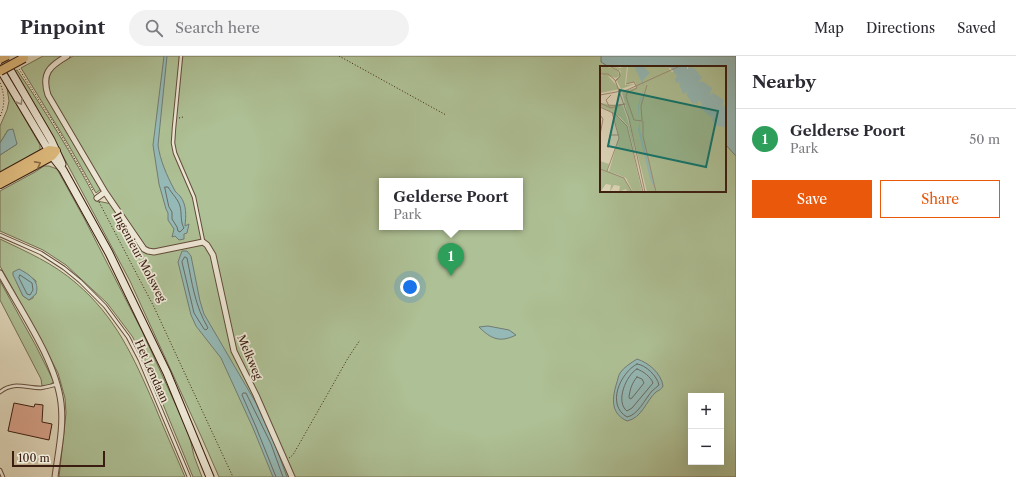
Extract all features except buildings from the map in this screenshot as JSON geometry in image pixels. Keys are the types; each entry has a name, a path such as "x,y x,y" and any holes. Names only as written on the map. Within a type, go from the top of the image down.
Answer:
{"highway":[{"path":"0,59 6,56"},
{"path":"0,70 26,57"},
{"path":"0,177 52,152"},
{"path":"0,184 52,152"}],"main road":[{"path":"2,56 32,107 52,152"},
{"path":"0,70 63,170 109,253 166,372 210,477"}],"street":[{"path":"67,56 50,68 46,79 46,89 105,192 144,249 154,252 203,242"},
{"path":"97,198 105,192"},
{"name":"Melkweg","path":"203,242 207,245 213,255 234,351 256,395 292,477"},
{"path":"0,273 41,346 53,370 57,384 62,405 62,425 55,477"}],"lane":[{"name":"Melkweg","path":"181,56 174,128 175,153 194,197 203,242"},
{"name":"Het Lendaan","path":"0,235 41,253 64,268 80,281 105,306 128,337 140,360 189,477"},
{"path":"0,392 8,387 14,386 40,388 57,384"},
{"path":"0,470 3,477"}],"path":[{"path":"339,56 446,115"},
{"name":"Ingenieur Molsweg","path":"19,69 97,198 154,307 233,477"},
{"path":"0,83 4,97 4,107 0,117"},
{"path":"285,460 293,455 296,447 360,340"}],"green space":[{"path":"43,56 64,56 51,65 47,71 44,87 101,189 96,193 68,144 21,68"},
{"path":"73,56 651,56 666,66 600,66 600,192 726,192 726,104 736,109 736,477 219,477 130,281 56,143 15,71 17,70 49,118 97,201 112,204 139,246 145,251 153,250 146,247 98,178 50,93 49,79 53,70"},
{"path":"7,88 40,145 40,152 0,176 0,155 17,144 8,130 0,143 0,126 9,101"},
{"path":"44,166 57,169 142,331 189,434 194,456 202,477 193,477 144,358 132,336 107,303 66,265 43,250 0,231 0,191"},
{"path":"0,239 40,258 67,276 90,296 113,324 131,354 185,477 59,477 66,413 65,398 58,373 0,266","holes":["27,274 36,281 33,298 29,300 23,296 17,283"]},
{"path":"0,281 54,382 47,386 42,386 41,379 0,300"}],"water":[{"path":"164,56 167,56 158,145 166,173 174,190 184,203 186,214 185,226 189,224 187,233 184,234 184,239 179,240 175,236 172,237 174,229 168,220 168,213 159,184 153,145"},
{"path":"601,56 736,56 736,156 726,145 726,66 607,66 601,62"},
{"path":"13,129 17,144 0,155 0,143 8,130"},
{"path":"182,251 187,251 191,256 204,314 256,403 274,442 287,477 273,477 253,428 221,358 196,326 191,315 178,262"},
{"path":"19,269 30,276 37,285 36,294 29,300 23,296 13,275 13,272"},
{"path":"488,326 509,330 516,335 505,339 492,337 479,327"},
{"path":"637,359 654,369 660,377 663,386 652,396 640,413 627,421 621,418 618,414 615,409 613,399 620,373"}],"place":[{"name":"Gelderse Poort","path":"451,276"}]}
